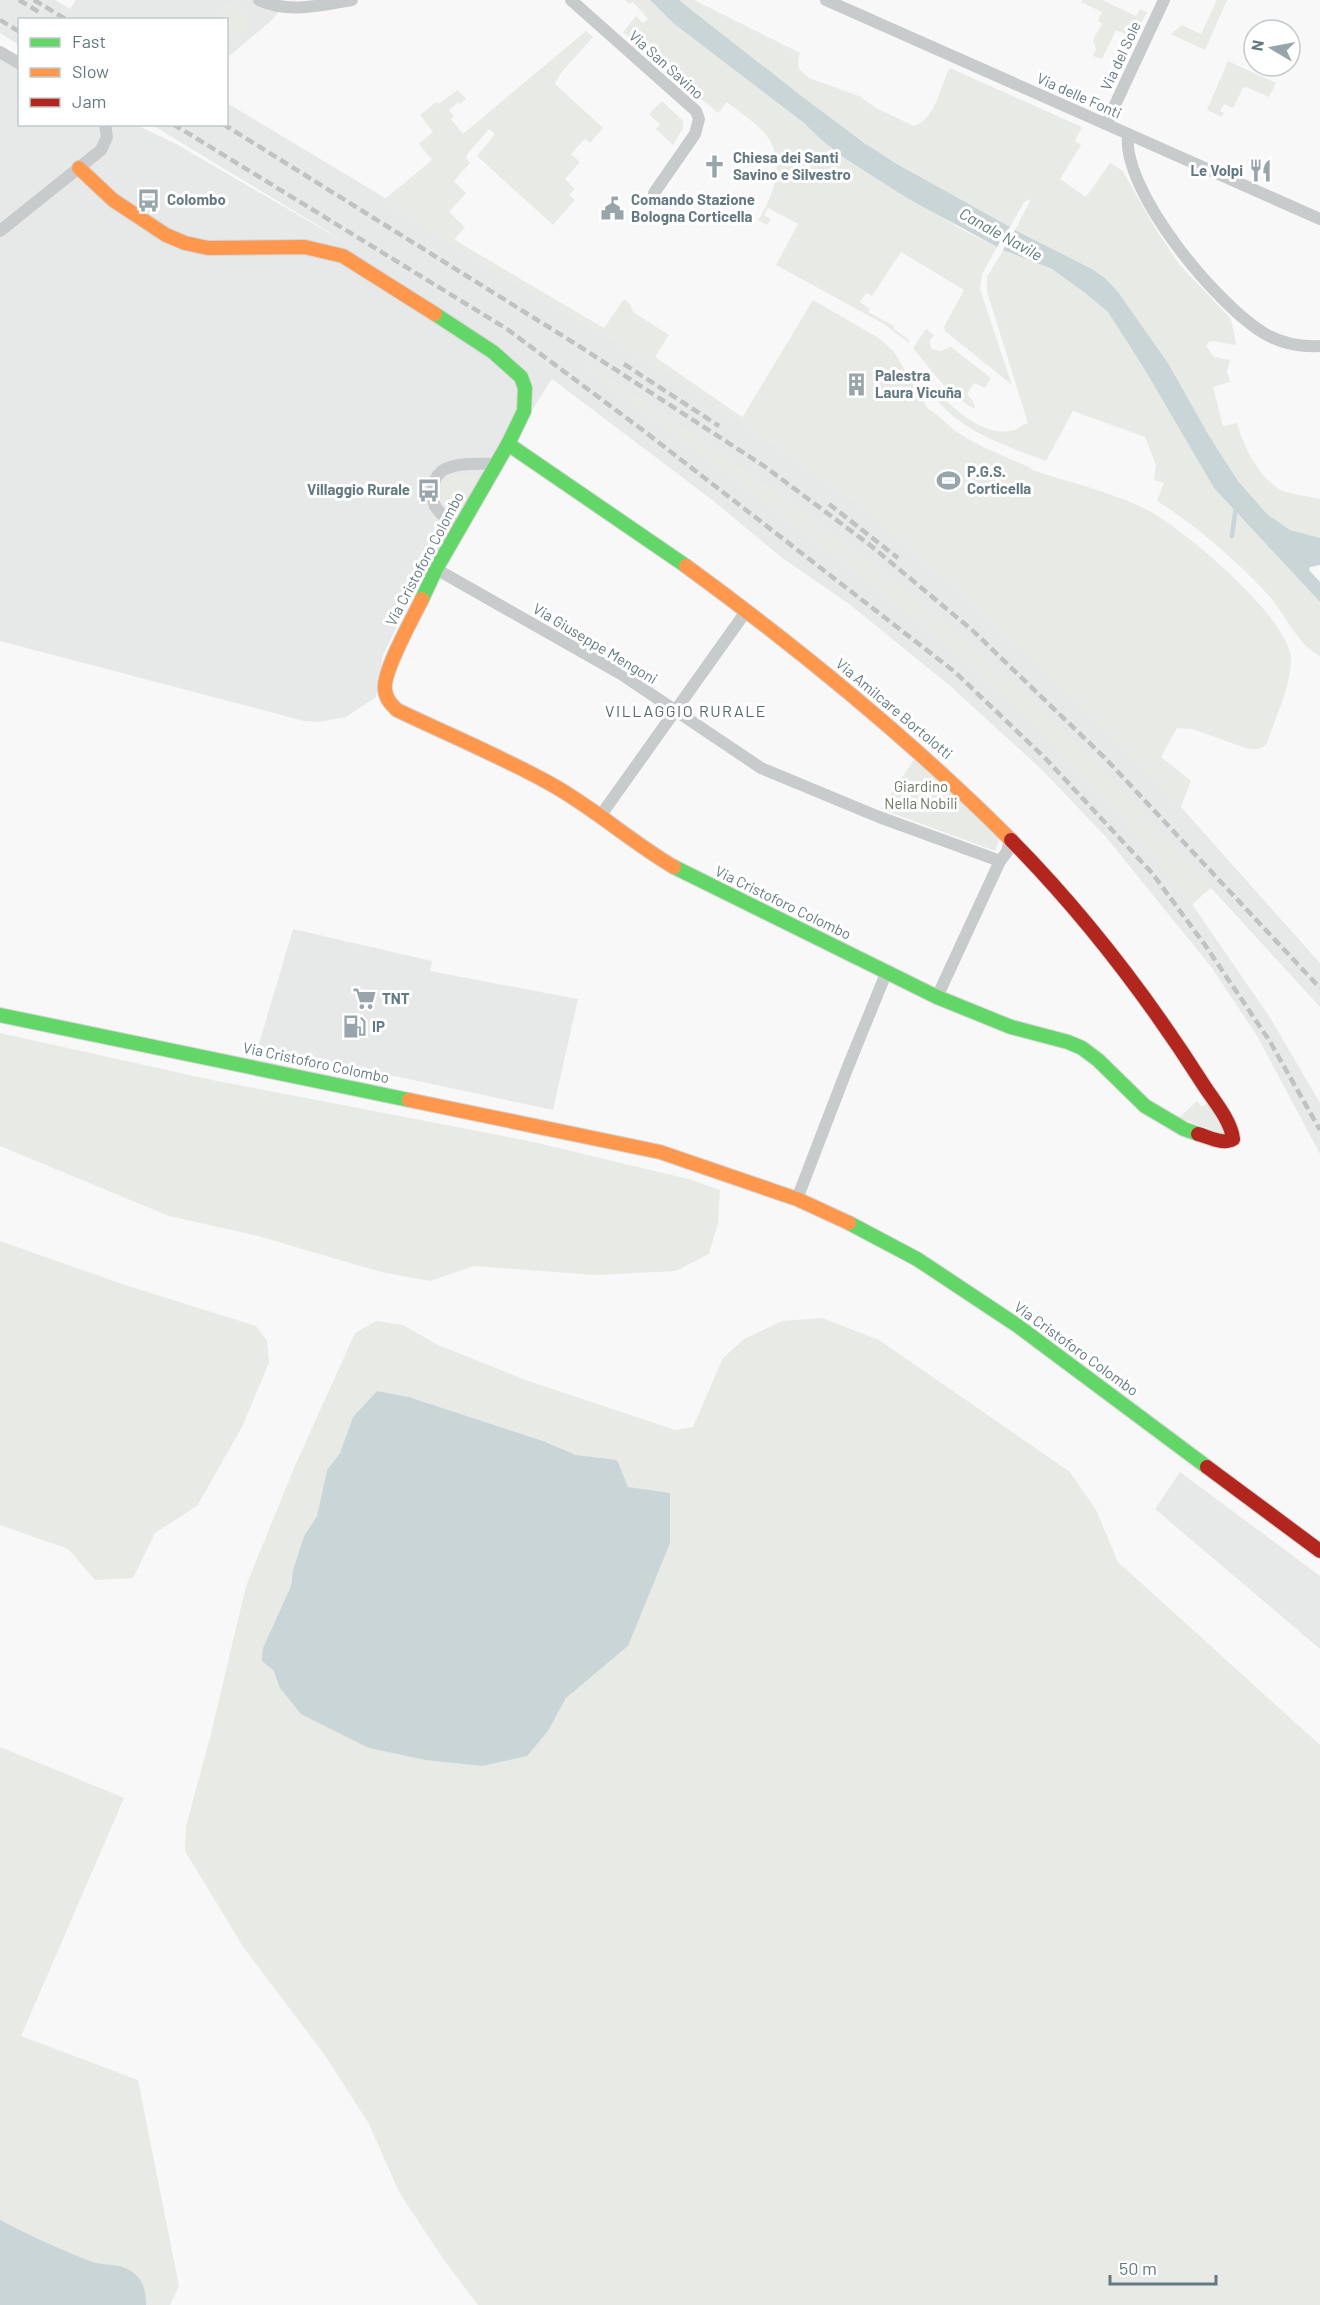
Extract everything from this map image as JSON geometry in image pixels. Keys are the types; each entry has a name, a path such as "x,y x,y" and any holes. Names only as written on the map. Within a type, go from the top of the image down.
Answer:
{"street":[{"path":"259,0 274,6 290,8 352,0"},
{"name":"Via San Savino","path":"571,0 696,111 699,119 695,134 654,193"},
{"name":"Via delle Fonti","path":"826,0 1320,219"},
{"name":"Via del Sole","path":"1106,124 1164,0"},
{"path":"0,52 18,63"},
{"path":"0,231 93,158 105,143 107,137 105,126"},
{"path":"1128,135 1129,159 1149,200 1169,236 1198,273 1237,312 1267,335 1293,345 1320,346"},
{"name":"Via Cristoforo Colombo","path":"79,168 113,200 166,235 185,243 208,248 305,247 326,250 343,256 493,352 521,377 525,388 524,411 508,444 436,569 386,676 383,687 387,701 408,716 549,783 601,815 678,870 937,997 1011,1027 1082,1048 1098,1060 1145,1106 1184,1129 1228,1142 1233,1139 1232,1130"},
{"name":"Via Amilcare Bortolotti","path":"508,444 628,525 747,610 904,736 958,786 1065,898 1121,965 1174,1039 1232,1130"},
{"path":"459,528 435,506 432,495 437,476 442,470 453,466 496,464"},
{"name":"Via Giuseppe Mengoni","path":"436,569 621,674 761,768 879,817 1000,861"},
{"path":"601,815 747,610"},
{"path":"937,997 1000,861 1007,852 1010,839"},
{"path":"797,1199 887,972"},
{"name":"Via Cristoforo Colombo","path":"0,1015 660,1152 797,1199 858,1227 917,1259 1009,1319 1320,1551"}],"shaded area":[{"path":"0,0 55,0 70,9 76,0 283,0 282,8 271,21 228,57 228,18 18,18 18,44 0,33"},
{"path":"0,55 18,64 18,126 139,126 178,145 355,248 154,126 228,126 228,104 570,309 655,357 865,502 985,607 1108,730 1181,807 1320,963 1320,1007 1211,888 1192,904 1271,1019 1320,1103 1320,1154 1257,1036 1212,968 1105,836 1040,768 949,685 849,604 781,557 711,499 552,379 412,595 383,655 376,697 346,717 319,722 304,721 0,641"},
{"path":"293,929 432,961 430,971 578,999 553,1110 258,1047"},
{"path":"1180,1472 1320,1576 1320,1649 1155,1509"}],"green space":[{"path":"625,0 650,0 673,23 804,123 846,159 966,232 997,247 982,274 980,289 1012,385 945,331 944,327 964,290 901,252 872,296 866,293 860,302 870,309 868,312 894,326 894,329 909,340 909,343 884,324 776,265 798,224 768,208 764,215 771,219 767,225 758,220 772,191 777,169 774,148 769,139 755,124 727,102 718,113 623,32 636,16 643,23 648,19 633,2 629,4"},
{"path":"679,0 694,0 800,53 799,69 809,78 859,96 876,108 914,126 928,117 950,68 1082,127 1075,141 1081,145 1060,179 1086,197 1110,163 1123,171 1155,228 1179,264 1231,319 1236,343 1234,345 1214,341 1209,342 1206,346 1214,357 1230,360 1227,371 1230,382 1213,387 1223,426 1237,423 1243,442 1254,462 1275,486 1283,491 1320,499 1320,538 1290,530 1267,514 1238,481 1208,434 1168,363 1118,292 1105,278 1092,269 1015,230 1031,199 1024,202 1010,227 936,186 881,154 840,125"},
{"path":"1082,0 1102,0 1136,16 1140,9 1147,12 1134,38 1116,30 1102,59 1093,56 1096,49 1093,40 1102,24 1098,21 1102,12 1081,2"},
{"path":"1217,0 1227,0 1205,50 1171,34 1182,25 1201,34"},
{"path":"227,2 245,12 247,26 228,41 228,18 218,18"},
{"path":"586,31 593,37 561,73 555,84 603,128 590,143 585,139 571,154 580,162 565,179 575,189 569,195 575,200 553,225 477,156 495,134 489,129 468,153 466,158 470,163 454,181 466,193 449,212 465,227 454,240 604,328 624,299 630,304 633,312 669,335 655,357 742,418 813,300 877,337 894,352 928,409 957,432 1032,470 1109,494 1153,513 1212,557 1256,601 1274,623 1286,643 1291,660 1286,691 1265,745 1258,749 1249,749 1192,729 1177,728 1161,757 1191,781 1181,807 1004,631 871,513 680,380 495,271 385,202 385,199 432,160 419,144 433,132 420,115 436,102 438,104 458,90 466,99 460,104 458,102 449,110 454,116 451,119 463,134"},
{"path":"1228,61 1242,67 1242,78 1265,78 1276,83 1269,97 1246,87 1243,88 1233,108 1224,104 1220,111 1224,113 1222,117 1207,110"},
{"path":"662,101 683,121 683,128 673,145 656,129 660,124 649,114"},
{"path":"1003,250 1052,269 1108,312 1214,488 1320,602 1320,656 1305,645 1270,597 1246,572 1201,533 1157,501 1164,483 1154,480 1156,465 1145,437 1073,411 1046,461 980,433 964,424 938,401 928,386 965,417 987,428 1011,431 1028,423 987,292 987,277"},
{"path":"926,329 934,335 929,342 932,349 940,351 951,347 991,378 985,388 974,383 967,394 973,401 975,409 948,389 913,348"},
{"path":"588,364 773,491 907,592 950,628 1019,689 1085,753 1210,887 1192,905 1126,821 1036,726 984,676 913,617 746,487 586,368"},
{"path":"477,471 481,474 459,512 447,510 440,498 441,482 445,478 474,474"},
{"name":"Giardino Nella Nobili","path":"915,758 1000,837 995,851 881,809"},
{"path":"0,1033 212,1080 529,1141 692,1180 720,1190 718,1223 709,1254 676,1271 595,1275 474,1266 430,1281 381,1272 258,1236 169,1216 0,1146"},
{"path":"1197,1101 1202,1107 1207,1103 1224,1131 1222,1133 1179,1118"},
{"path":"0,1241 122,1284 256,1326 267,1341 269,1363 242,1427 197,1506 155,1533 133,1578 95,1580 68,1549 0,1525"},
{"path":"822,1318 879,1340 1070,1472 1096,1510 1118,1562 1320,1745 1320,2305 478,2305 444,2260 399,2192 369,2124 324,2054 244,1948 185,1851 186,1826 210,1738 246,1586 294,1468 355,1333 376,1321 403,1325 436,1344 528,1381 675,1430 693,1427 723,1358 744,1339 782,1321","holes":["377,1391 409,1397 543,1441 576,1455 616,1460 628,1487 643,1607 628,1646 566,1698 548,1731 482,1766 425,1760 369,1748 280,1688 263,1648 291,1586 293,1570 304,1536 317,1516 327,1470 340,1453 353,1417"]},
{"path":"0,1747 124,1798 21,2036 138,2080 179,2286 170,2305 0,2305"}],"water":[{"name":"Canale Navile","path":"650,0 679,0 863,142 897,164 1010,227 997,247 907,198 846,159 804,123 673,23"},
{"path":"1015,230 1092,269 1105,278 1118,292 1168,363 1208,434 1238,481 1267,514 1290,530 1320,538 1320,565 1310,567 1309,570 1320,582 1320,602 1214,488 1108,312 1052,269 1003,250"},
{"path":"377,1391 409,1397 543,1441 576,1455 617,1460 628,1487 670,1493 670,1543 628,1646 566,1698 548,1731 527,1756 482,1766 425,1760 369,1748 301,1714 280,1688 273,1670 262,1661 263,1648 291,1586 293,1570 304,1536 317,1516 327,1470 340,1453 353,1417"},
{"path":"0,2220 81,2257 129,2270 138,2277 143,2285 146,2305 0,2305"}],"waterway":[{"path":"1232,536 1236,506"}],"railway":[{"path":"19,0 39,12"},
{"path":"34,0 64,18"},
{"path":"0,20 18,31"},
{"path":"176,126 507,329 644,431 955,672 1046,759 1152,873 1205,945 1269,1040 1320,1130"},
{"path":"226,126 579,346 764,466 870,545 972,630 1105,758 1320,988"},
{"path":"624,364 719,426"},
{"path":"829,504 898,558"}],"traffic: fast":[{"path":"422,599 436,569 508,444 524,411 525,388 521,377 493,352 435,314"},
{"path":"508,444 686,566"},
{"path":"674,867 937,997 1011,1027 1082,1048 1098,1060 1145,1106 1184,1129 1198,1134"},
{"path":"0,1015 409,1100"},
{"path":"849,1223 917,1259 1018,1326 1207,1467"}],"traffic: slow":[{"path":"79,168 113,200 166,235 185,243 208,248 305,247 343,256 435,314"},
{"path":"686,566 854,697 934,766 1011,840"},
{"path":"422,599 399,645 385,682 385,690 393,706 397,710 493,754 549,783 674,867"},
{"path":"409,1100 660,1152 797,1199 849,1223"}],"traffic: jam":[{"path":"1011,840 1064,897 1137,988 1221,1110 1233,1139 1220,1141 1198,1134"},
{"path":"1207,1467 1320,1551"}],"place":[{"name":"Chiesa dei Santi Savino e Silvestro","path":"715,167"},
{"name":"Le Volpi","path":"1261,171"},
{"name":"Colombo","path":"149,200"},
{"name":"Comando Stazione Bologna Corticella","path":"613,209"},
{"name":"Palestra Laura Vicuña","path":"857,385"},
{"name":"P.G.S. Corticella","path":"949,481"},
{"name":"Villaggio Rurale","path":"428,490"},
{"name":"TNT","path":"364,999"},
{"name":"IP","path":"354,1027"}],"district":[{"name":"VILLAGGIO RURALE","path":"686,711"}]}
